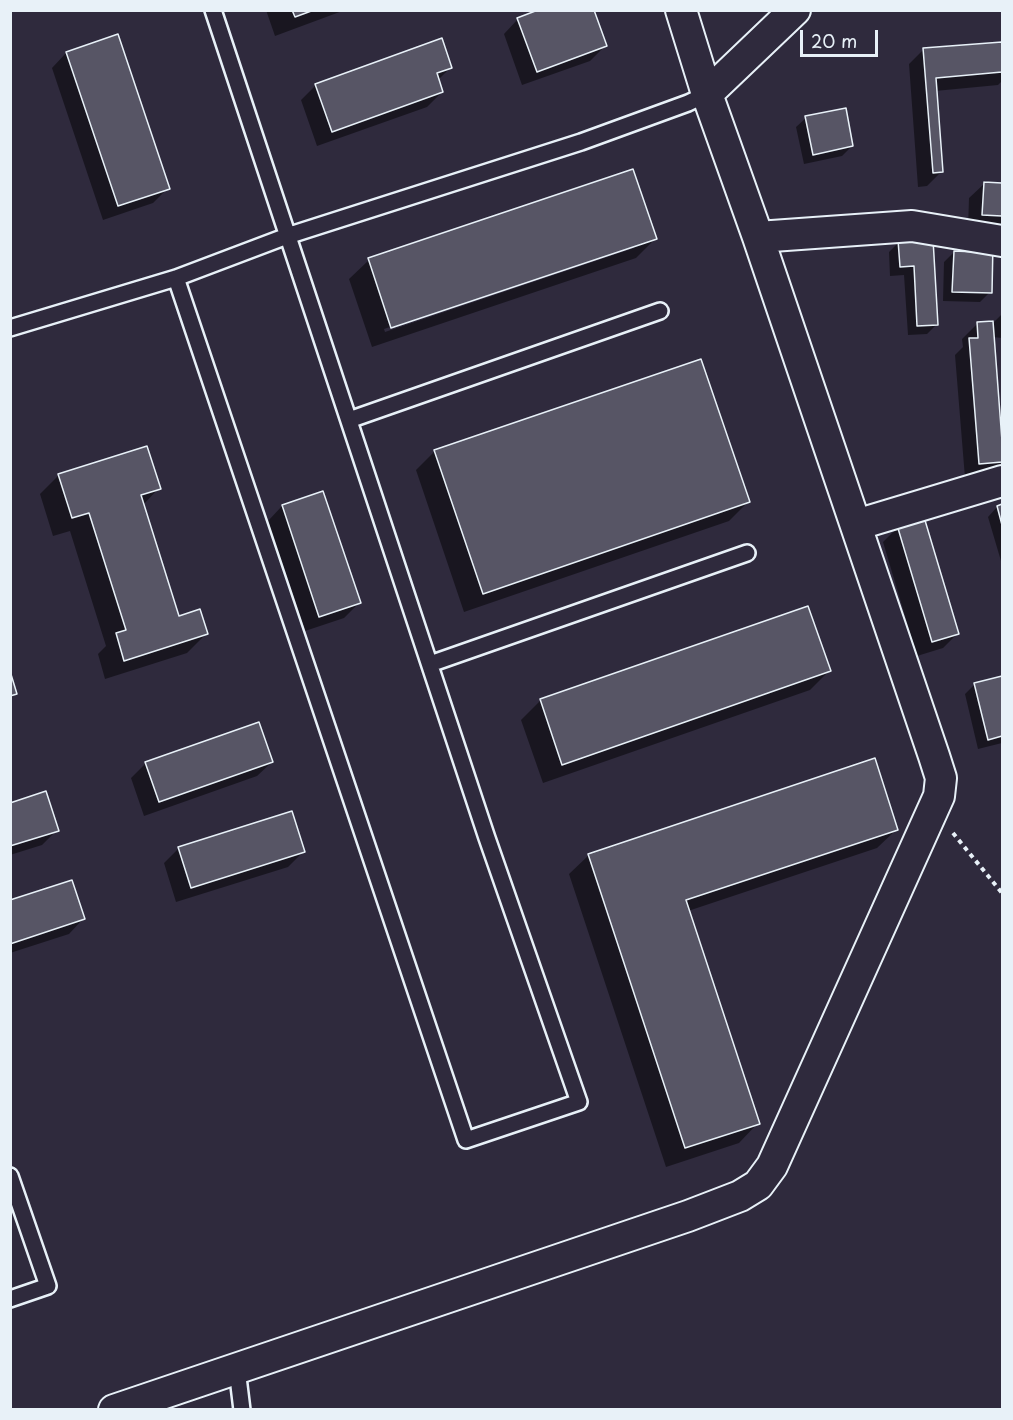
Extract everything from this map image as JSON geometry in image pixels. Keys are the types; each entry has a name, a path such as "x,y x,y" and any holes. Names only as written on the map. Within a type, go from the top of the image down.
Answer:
{"street":[{"path":"114,1410 688,1216 740,1196 758,1185 772,1166 934,809 939,796 941,778 758,237 707,94 681,10"},
{"path":"707,94 795,10"},
{"path":"758,237 912,226 1002,241"},
{"path":"856,525 1002,481"}],"lane":[{"path":"176,278 466,1140 579,1101 487,838 213,10"},
{"path":"10,328 176,278 287,236 581,142 707,94"},
{"path":"349,420 660,311"},
{"path":"430,664 747,553"},
{"path":"10,1176 48,1286 10,1299"},
{"path":"237,1369 242,1410"}],"path":[{"path":"934,809 1002,893"}],"building":[{"path":"292,10 314,10 295,17"},
{"path":"538,10 594,10 607,46 537,72 517,18"},
{"path":"118,34 170,189 118,206 66,52"},
{"path":"442,38 452,68 437,73 443,92 332,132 315,84"},
{"path":"1002,42 1002,72 936,78 943,172 933,173 923,48"},
{"path":"846,108 853,146 813,155 805,116"},
{"path":"633,169 657,239 391,328 368,258"},
{"path":"984,182 1002,183 1002,216 982,215"},
{"path":"933,239 938,325 917,326 914,266 900,267 898,240"},
{"path":"993,243 992,293 952,292 954,251 977,252"},
{"path":"993,321 1002,462 979,464 969,338 978,338 977,322"},
{"path":"701,359 750,502 483,594 434,450"},
{"path":"147,446 161,489 141,495 179,616 200,609 208,634 124,661 116,633 126,630 89,513 72,518 58,474"},
{"path":"323,491 361,603 319,617 282,505"},
{"path":"1002,504 1002,525 997,506"},
{"path":"924,517 959,634 932,642 897,525"},
{"path":"808,606 831,671 562,765 540,699"},
{"path":"10,671 17,694 10,696"},
{"path":"1002,676 1002,736 988,740 974,683"},
{"path":"259,722 273,762 159,802 145,762"},
{"path":"875,758 898,830 686,900 760,1124 685,1148 588,854"},
{"path":"46,791 59,831 10,846 10,803"},
{"path":"292,811 305,852 191,888 178,847"},
{"path":"72,880 85,919 10,944 10,900"}]}
